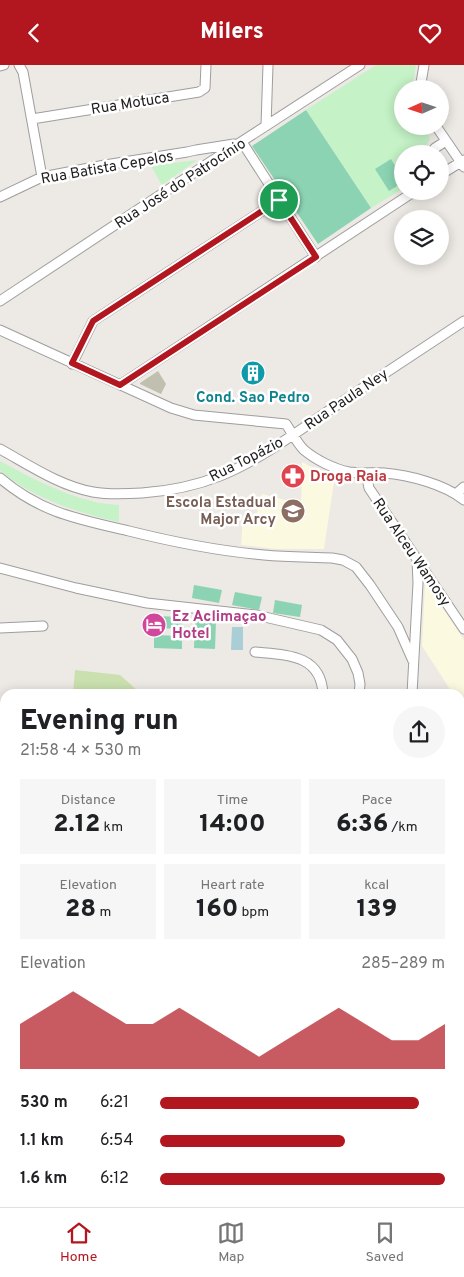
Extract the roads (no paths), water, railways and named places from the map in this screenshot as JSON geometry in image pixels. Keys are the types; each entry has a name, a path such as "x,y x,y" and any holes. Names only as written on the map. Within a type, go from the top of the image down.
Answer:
{"street":[{"path":"0,66 4,65"},
{"path":"19,65 23,73 42,177"},
{"name":"Rua Motuca","path":"32,119 199,92 205,88 206,65"},
{"path":"266,125 268,65"},
{"path":"345,75 346,65"},
{"name":"Rua José do Patrocínio","path":"0,301 360,65"},
{"path":"422,80 424,65"},
{"path":"442,135 463,163 449,170"},
{"path":"440,145 446,141"},
{"path":"240,143 316,257"},
{"name":"Rua Batista Cepelos","path":"0,197 42,177 240,143"},
{"name":"Rua Batista Cepelos","path":"187,153 204,155 210,162"},
{"path":"72,363 93,321 279,200"},
{"path":"120,385 402,200"},
{"name":"Rua Paula Ney","path":"0,330 183,413 286,424 293,435 464,321"},
{"path":"293,435 302,448 320,461 337,469 350,472 399,475 433,485 456,494 464,500"},
{"name":"Rua Topázio","path":"0,449 75,487 94,492 121,494 172,489 213,478 248,462 293,435"},
{"name":"Rua Alceu Wamosy","path":"366,473 369,488 464,629"},
{"path":"0,478 25,497 49,509 89,522 164,540 261,555 343,559 356,567 370,585 398,627 413,661"},
{"path":"456,494 464,487"},
{"path":"412,689 418,583 417,560"},
{"path":"0,568 76,588 147,603 256,615 321,630 337,640 352,659 358,673 360,689"},
{"path":"0,628 43,626"},
{"path":"256,652 294,657 310,664 322,679 323,689"}],"water":[{"path":"232,627 243,627 243,650 231,650"}],"place":[{"name":"Cond. Sao Pedro","path":"253,373"},
{"name":"Droga Raia","path":"293,476"},
{"name":"Escola Estadual Major Arcy","path":"293,511"},
{"name":"Ez Aclimaçao Hotel","path":"154,625"}]}
